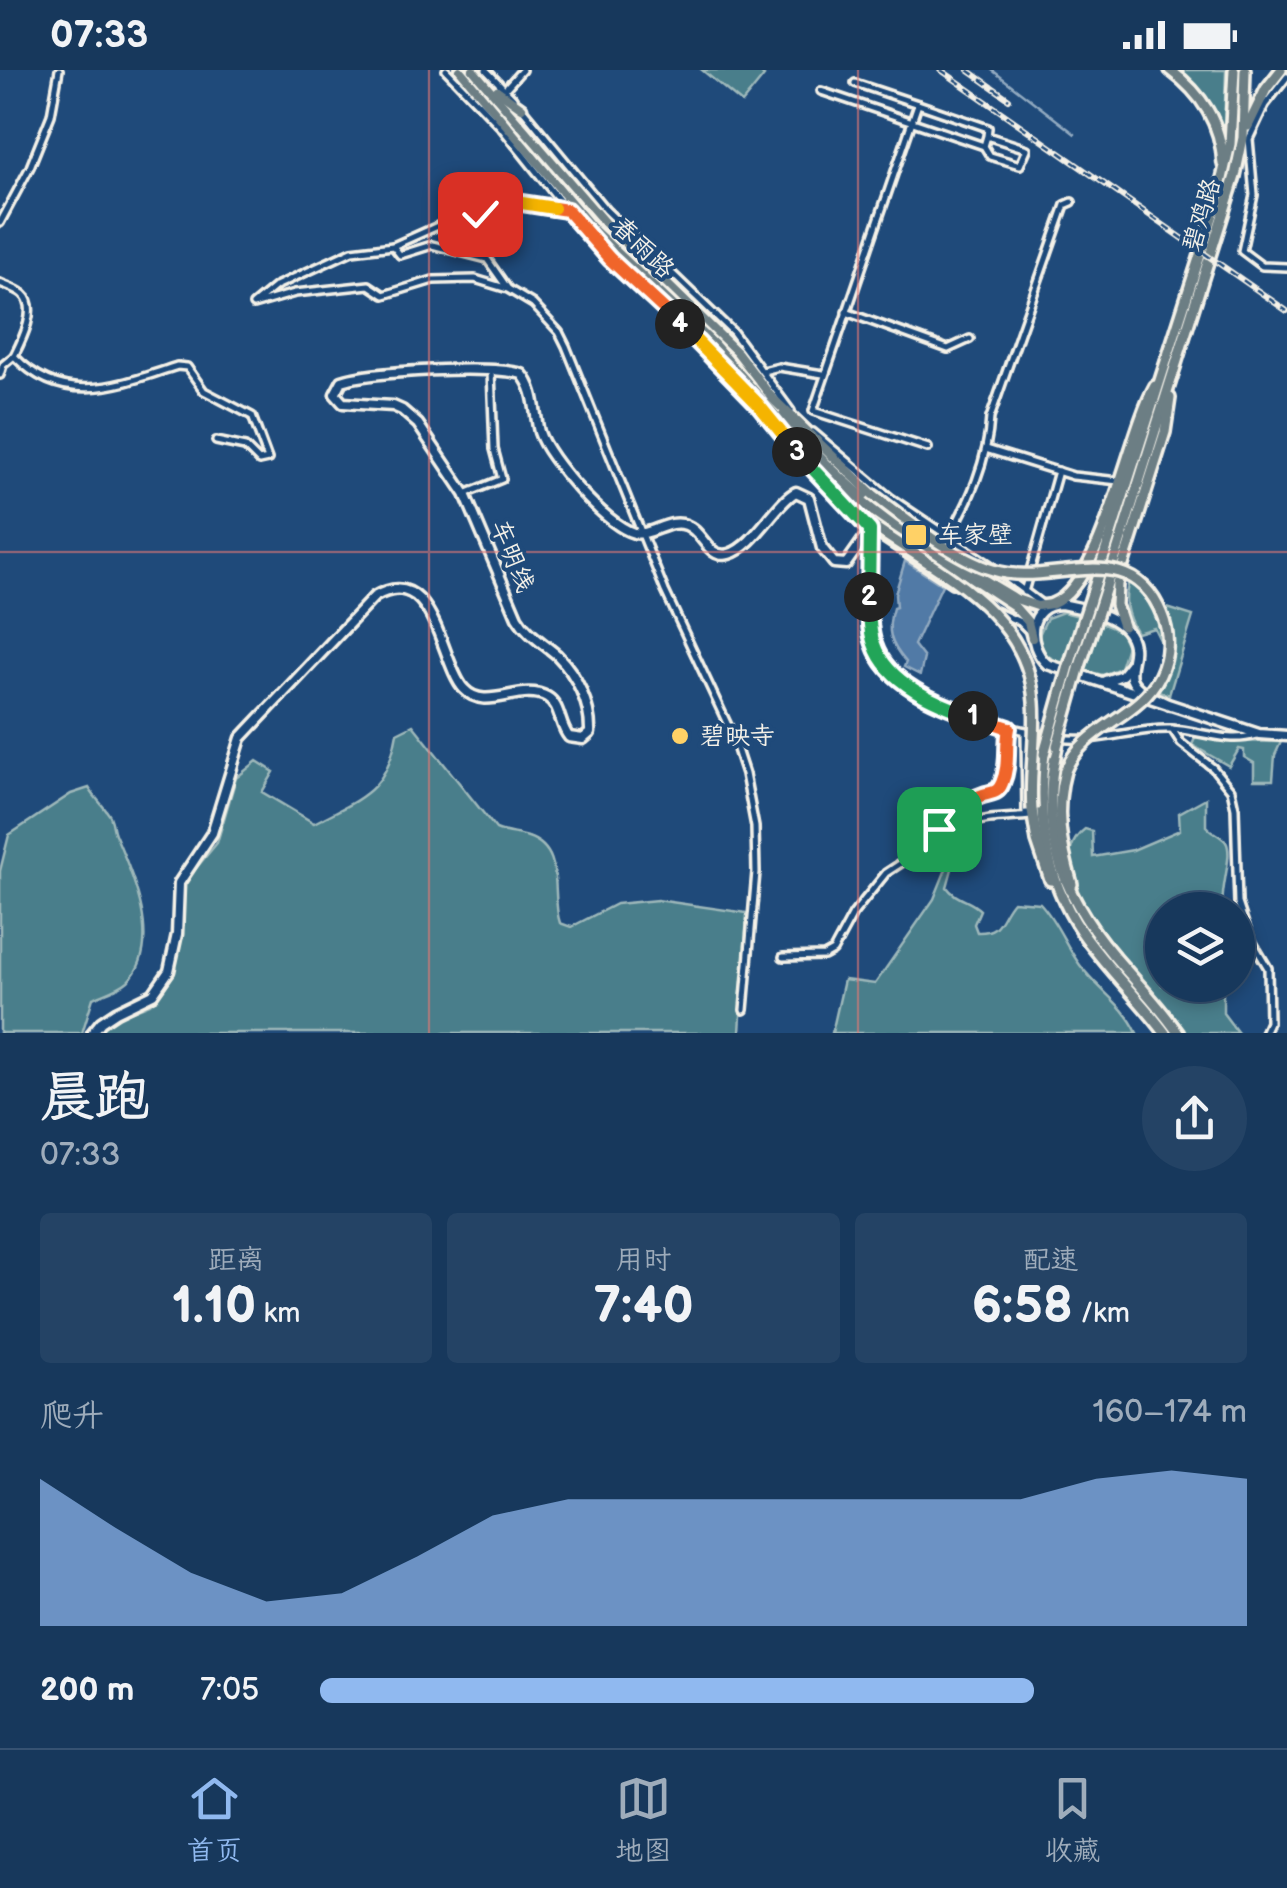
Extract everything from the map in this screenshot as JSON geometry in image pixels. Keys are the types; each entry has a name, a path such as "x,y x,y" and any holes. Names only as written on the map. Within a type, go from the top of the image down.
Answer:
{"highway":[{"path":"1170,70 1199,96 1215,122 1221,142 1223,181"},
{"name":"碧鸡路","path":"1170,367 1223,181 1230,144 1234,70"},
{"name":"碧鸡路","path":"1170,367 1222,221 1243,138 1246,70"},
{"path":"1243,138 1266,89 1284,72"},
{"path":"1049,605 1067,597 1084,574 1141,411 1170,367"},
{"path":"1165,1033 1079,917 1054,876 1045,842 1041,791 1044,754 1170,367"},
{"path":"1123,626 1116,592 1165,432 1170,367"},
{"path":"771,397 871,492 910,522 986,568 1020,576 1106,569 1138,582 1155,602 1167,638 1166,658 1158,678 1140,701 1086,739 1065,770 1059,809 1061,838 1079,917"},
{"path":"818,464 828,482 869,526 980,599 1014,639 1027,668 1034,703 1030,814 1045,868 1057,895 1178,1033"},
{"path":"1074,668 1050,778 1050,824 1061,871 1079,917"}],"main road":[{"name":"春雨路","path":"460,70 584,218 697,327 818,464 881,519 1014,606 1028,622 1032,638"},
{"name":"春雨路","path":"479,71 605,223 723,336 826,463 887,516 1016,599 1031,605 1049,605"},
{"path":"479,71 522,108"},
{"path":"579,225 618,253"},
{"path":"492,371 517,371 526,378 540,432 549,450 602,512 626,530 644,533 680,524 692,528 715,553 731,553 796,492 810,498 822,548 834,563 846,564 869,526"},
{"name":"车明线","path":"92,1033 101,1022 153,994 169,971 177,934 179,884 212,833 241,738 374,597 386,590 399,590 424,607 434,620 458,681 468,692 488,699 531,693 546,696 557,709 569,737 578,740 589,735 583,693 559,658 516,618 465,494 425,433 402,410 348,405 336,398 336,389 342,382 355,377 492,371"},
{"path":"739,373 758,404"},
{"path":"1170,705 1134,684 1130,676 1133,644 1123,626 1071,606 1049,605 1036,619 1032,638 1036,653 1047,664 1170,705 1259,734 1287,736"},
{"path":"1101,682 1122,675 1132,659"}],"street":[{"path":"0,223 48,124 59,70"},
{"path":"446,70 500,126 579,225 758,404 804,460 828,482"},
{"path":"505,89 522,70"},
{"path":"479,71 505,89 606,210 719,318 796,419 874,485 1024,592 1049,605"},
{"path":"1284,72 1250,139 1254,196 1242,252 1262,266 1287,267"},
{"path":"855,83 988,128 984,146"},
{"path":"821,91 984,146 990,156 1020,165 1027,149 987,136"},
{"path":"918,104 813,410 928,448"},
{"path":"567,210 490,198 480,214 449,222 393,246 352,251 276,286 254,305 295,293 369,285 384,295 446,278 475,279 508,289 533,304 559,332 665,591 732,734 750,791 756,872 744,1010"},
{"path":"947,538 964,512 985,448 990,418 1058,222 1064,205 1072,202"},
{"path":"393,246 400,255 432,244 487,259 508,289"},
{"path":"0,282 23,294 29,304 14,356 3,365 0,375"},
{"path":"846,312 948,349 970,339"},
{"path":"14,356 43,378 86,390 106,389 177,366 187,367 204,391 252,416 268,459 258,461 245,447 216,441"},
{"path":"762,371 778,367 824,374"},
{"path":"465,494 502,479 494,449 492,371"},
{"path":"985,448 1058,471 1119,481"},
{"path":"1024,592 1058,471"},
{"path":"869,526 969,595 1020,622 1032,638"},
{"path":"869,526 874,646 905,684 930,698 1009,728 1072,740 1172,729 1234,738 1259,734"},
{"path":"783,957 824,956 833,951 872,887 886,873 912,856 973,800 1000,788 1008,763 1009,728"},
{"path":"1172,729 1181,744 1226,781 1234,796 1238,903 1248,936 1268,968 1269,1022 1264,1033"},
{"path":"939,829 932,852 945,836 967,822 1030,814 1025,731"}],"green space":[{"path":"702,70 757,70 764,76 742,103"},
{"path":"1175,70 1226,70 1224,133 1207,100"},
{"path":"1129,582 1154,609 1162,644 1154,628 1137,633 1133,626 1126,601"},
{"path":"1164,607 1193,616 1169,695 1156,690 1169,650"},
{"path":"1063,612 1079,616 1063,664 1046,655 1038,637 1047,618"},
{"path":"1101,623 1120,631 1127,646 1120,668 1103,675 1085,671"},
{"path":"413,725 496,829 528,837 548,852 553,863 560,923 571,927 616,904 657,900 747,913 740,1033 98,1033 115,1018 150,1004 165,987 175,966 183,889 217,843 236,778 257,761 274,772 262,792 314,823 370,790 387,768 397,733"},
{"path":"1196,736 1224,741 1281,742 1275,755 1273,780 1254,780 1254,763 1244,757 1244,750 1239,749 1229,766 1192,745"},
{"path":"89,788 110,815 136,888 144,929 144,948 138,966 124,984 93,998 82,1033 0,1033 0,871 9,835 71,794"},
{"path":"1206,798 1206,826 1228,848 1223,892 1145,892 1145,984 1103,934 1084,903 1072,875 1071,849 1085,829 1092,831 1093,857 1133,850 1180,830 1179,813"},
{"path":"950,859 952,869 947,887 980,910 974,924 977,932 996,927 1013,901 1040,903 1080,965 1125,1013 1137,1033 832,1033 844,980 875,984 934,899"},
{"path":"1160,1002 1223,1002 1223,1013 1238,1033 1187,1033"}],"water":[{"path":"905,561 942,585 914,645 924,658 920,675 904,667 906,662 893,643 890,630"}],"waterway":[{"path":"992,70 1075,134"}],"railway":[{"path":"941,70 1287,311"},
{"path":"968,70 1009,99"}],"place":[{"name":"车家壁","path":"916,535"},
{"name":"碧映寺","path":"680,736"}],"route":[{"path":"480,214 490,198 567,210 596,245 758,404 870,530 870,616 874,646 883,660 905,684 930,698 1009,728 1008,763 1000,788 973,800 939,829"}]}
